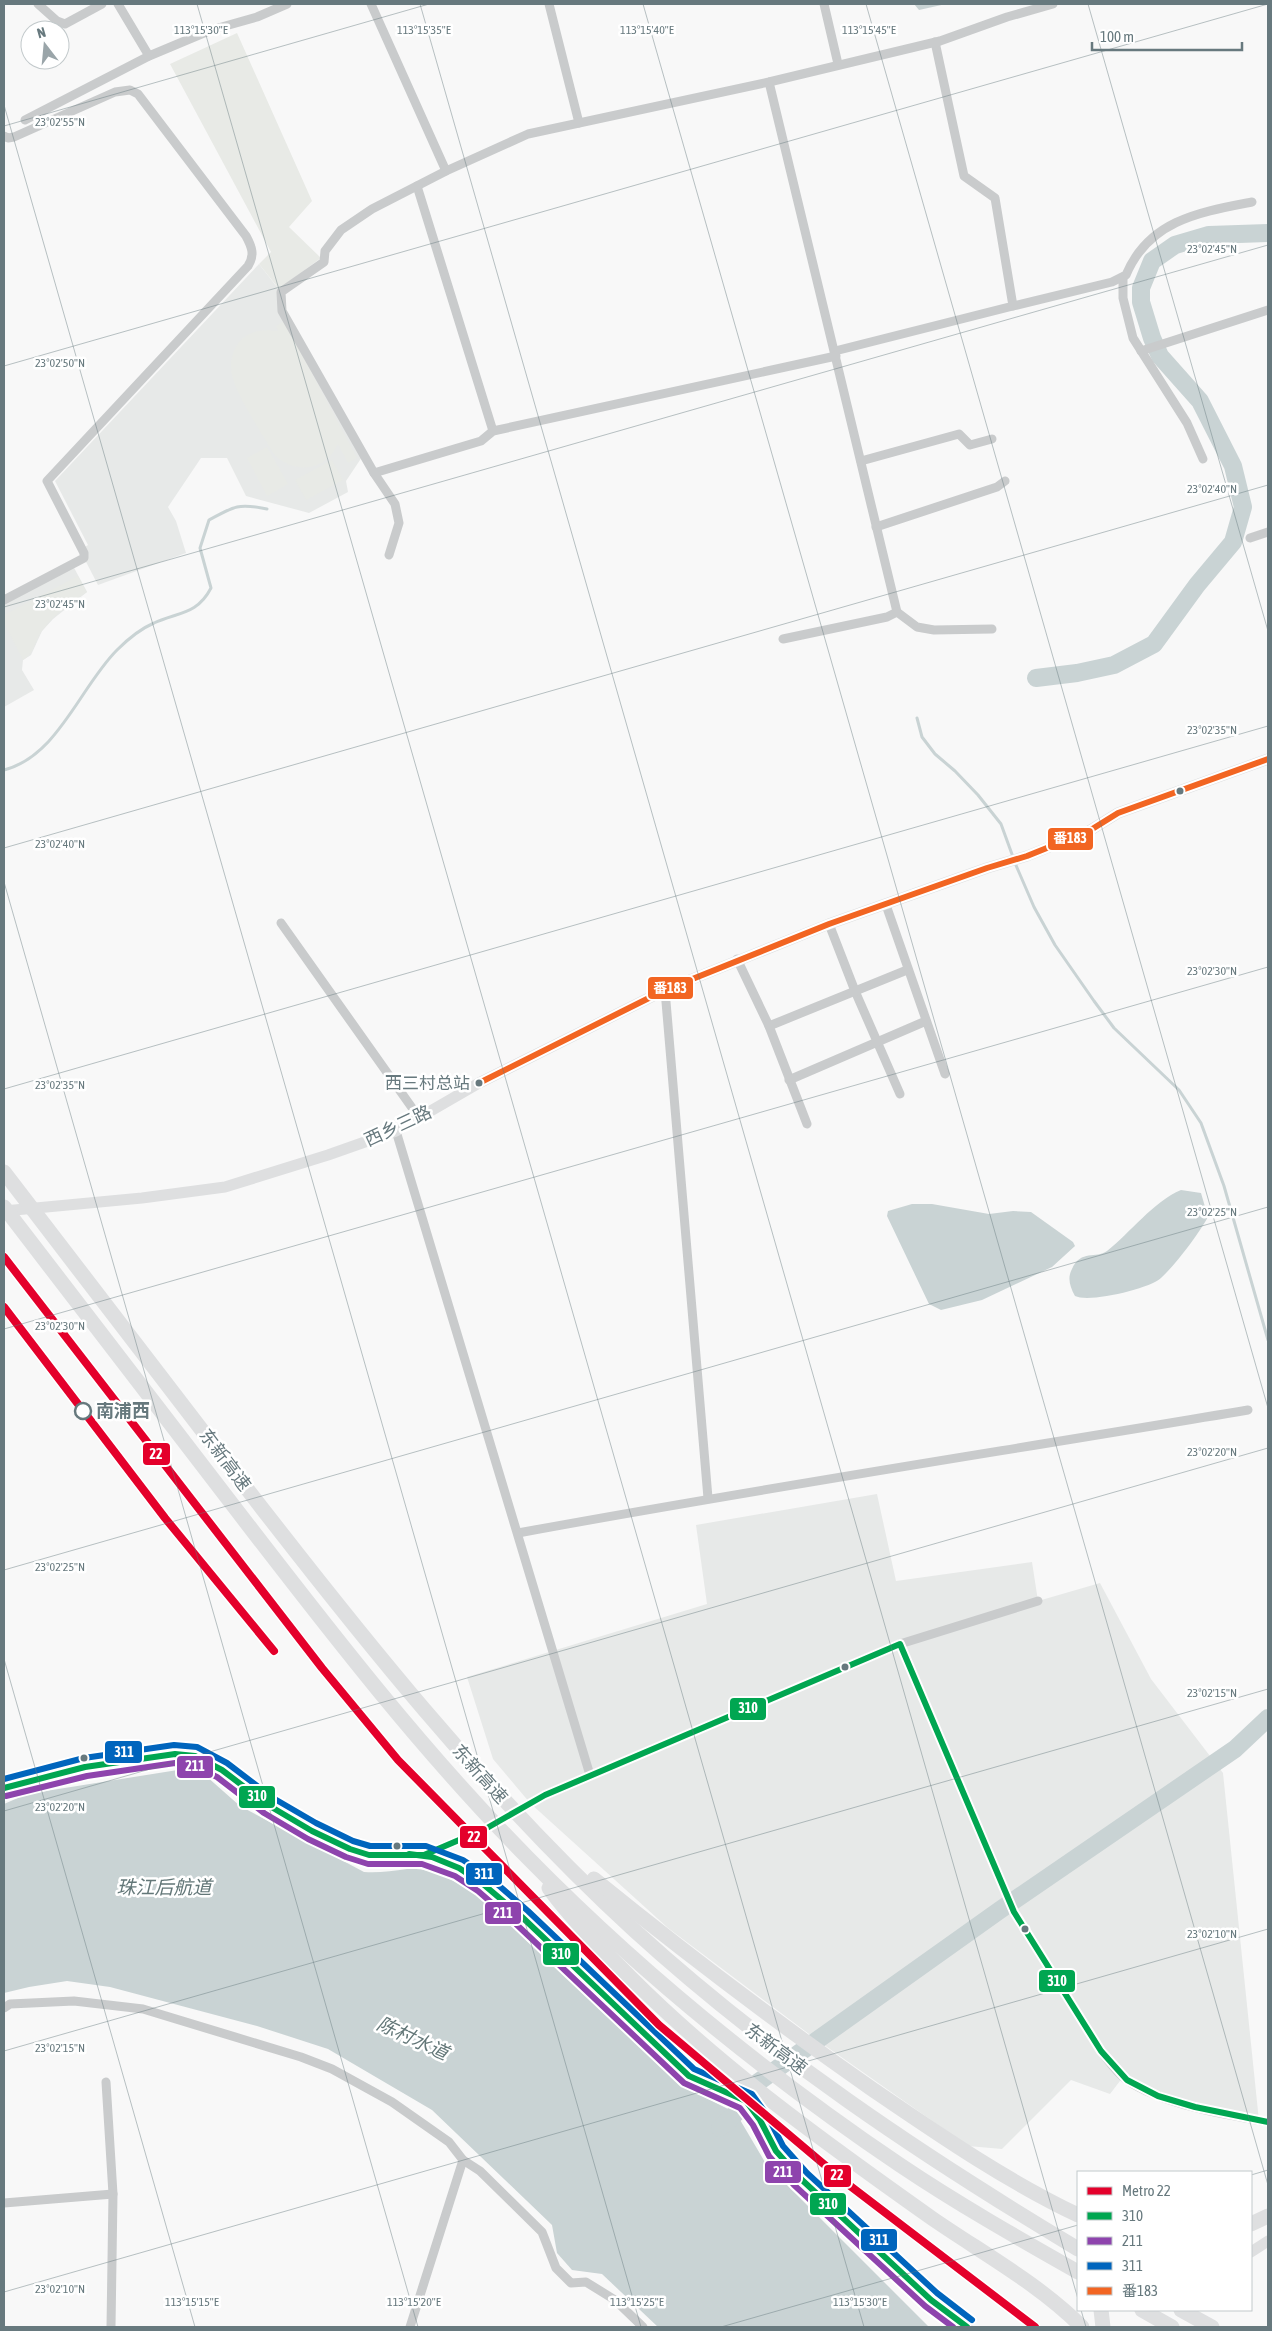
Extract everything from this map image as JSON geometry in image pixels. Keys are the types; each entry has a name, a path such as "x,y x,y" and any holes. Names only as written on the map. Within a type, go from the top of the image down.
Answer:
{"highway":[{"name":"东新高速","path":"4,1172 378,1656 444,1735 526,1824 652,1946 774,2048 919,2151 1077,2248"},
{"name":"东新高速","path":"4,1207 323,1622 434,1756 528,1858 594,1922 684,2002 759,2063 902,2167 1077,2271"},
{"path":"526,1824 702,1966 892,2103 1015,2182 1077,2214"},
{"path":"528,1858 565,1911 648,1995 767,2098 852,2162 964,2241 1030,2283 1066,2311 1082,2327"},
{"path":"1252,2224 1268,2216"},
{"path":"1101,2311 1103,2327"},
{"path":"1144,2311 1172,2327"},
{"path":"1184,2311 1212,2327"}],"street":[{"path":"38,4 56,21 64,24 102,4"},
{"path":"118,4 149,56"},
{"path":"25,120 149,56 211,30 257,17 287,4"},
{"path":"372,4 446,171"},
{"path":"549,4 579,123"},
{"path":"824,4 838,64"},
{"path":"389,555 399,523 395,504 374,473 282,310 281,292 324,262 325,250 341,230 372,209 446,171 528,134 769,82 935,42 1053,4"},
{"path":"935,42 964,176 994,198 1014,306"},
{"path":"769,82 897,612 917,627 934,630 992,629"},
{"path":"4,136 8,138 14,137 115,92 130,90 138,94 246,236 253,254 248,266 47,481 84,553 84,558 4,600"},
{"path":"417,186 493,431"},
{"path":"374,473 481,440 493,431 835,353 1014,306 1081,291 1126,275 1133,258 1149,239 1184,218 1202,212 1252,202"},
{"path":"1123,277 1122,298 1133,338 1187,423 1203,459"},
{"path":"1141,351 1268,310"},
{"path":"861,461 959,434 970,445 992,439"},
{"path":"876,527 998,487 1005,481"},
{"path":"1250,538 1268,532"},
{"path":"783,639 886,618 897,612"},
{"name":"西乡三路","path":"4,1212 142,1198 225,1187 328,1155 420,1119 479,1083 664,990 737,959 987,868 1028,856 1089,831 1118,813 1268,759"},
{"path":"886,905 907,970 945,1074"},
{"path":"282,923 420,1119"},
{"path":"829,924 855,991 900,1094"},
{"path":"737,959 770,1026 807,1124"},
{"path":"770,1026 907,970"},
{"path":"664,990 708,1498"},
{"path":"789,1080 926,1021"},
{"path":"396,1130 590,1776"},
{"path":"518,1533 708,1498 1248,1410"},
{"path":"424,1855 487,1828 530,1803 590,1776 900,1644 1038,1601"},
{"path":"900,1644 1000,1883 1014,1912 1100,2051 1127,2080 1142,2089 1201,2108 1268,2122"},
{"path":"4,1788 85,1767 176,1754 195,1756 222,1770 268,1806 350,1850 368,1855 424,1855 459,1868 484,1884 522,1917 689,2076 746,2101 760,2120 776,2151 802,2179 931,2300 967,2327"},
{"path":"4,2008 10,2004 74,2001 143,2009 301,2057 332,2069 392,2102 449,2142 463,2160 480,2171 542,2232 556,2268 571,2283 586,2282 615,2300 644,2327"},
{"path":"106,2082 113,2194 111,2327"},
{"path":"410,2327 463,2160"},
{"path":"4,2203 113,2194"},
{"path":"1252,2251 1268,2242"},
{"path":"931,2300 950,2327"},
{"path":"1164,2327 1181,2311"}],"shaded area":[{"path":"237,33 312,201 289,227 321,258 279,289 259,264 271,252 170,64"},
{"path":"259,264 281,292 282,311 364,454 346,481 348,492 309,513 246,496 227,458 201,458 168,507 176,521 186,553 98,585 84,558 82,549 88,545 55,481"},
{"path":"284,321 357,458 348,463 338,444 325,460 317,465 299,467 281,460 273,453 234,383 231,370 232,356 239,342 254,332 264,330 278,331 276,326"},
{"path":"267,447 288,484 267,496 247,458"},
{"path":"332,460 343,480 306,500 295,480"},
{"path":"72,564 87,592 53,619 42,631 31,655 23,660 22,670 34,690 4,707 4,600"},
{"path":"78,576 87,592 51,620 39,635 30,654 23,660 4,623 4,615"},
{"path":"877,1494 896,1581 1032,1562 1038,1601 1100,1583 1151,1679 1223,1773 1259,2121 1167,2098 1123,2077 1110,2094 1071,2080 1002,2149 968,2146 817,2040 668,1928 530,1803 493,1759 467,1677 707,1604 696,1525"}],"water":[{"path":"914,4 946,4 919,10"},
{"path":"1181,1190 1201,1193 1208,1217 1186,1249 1161,1278 1119,1294 1093,1298 1075,1296 1069,1279 1070,1272 1080,1259 1107,1251 1152,1209"},
{"path":"912,1204 932,1204 989,1214 1013,1211 1031,1212 1073,1242 1075,1246 1052,1267 982,1300 941,1310 929,1304 887,1216 888,1211"},
{"name":"珠江后航道","path":"184,1769 206,1776 240,1806 364,1872 407,1869 429,1871 450,1879 488,1904 680,2085 736,2113 766,2164 929,2327 658,2327 602,2274 572,2270 557,2253 552,2225 432,2110 328,2049 257,2026 110,1987 67,1981 4,1993 4,1804 27,1794"}],"waterway":[{"path":"1036,678 1077,673 1114,665 1154,644 1197,585 1233,542 1243,507 1233,466 1200,401 1160,356 1152,338 1141,302 1141,288 1152,261 1175,245 1209,235 1268,233"},
{"path":"4,770 23,762 39,751 54,736 104,665 130,638 149,625 186,612 206,597 211,588 200,548 209,520 237,507 250,506 267,509"},
{"path":"917,718 922,737 935,754 978,795 1001,824 1013,857"},
{"path":"1015,863 1034,907 1055,945 1094,1001 1114,1028 1179,1090 1201,1123 1224,1186 1268,1340"},
{"path":"720,2128 736,2113 757,2083 1000,1910 1235,1749 1268,1718"}],"metro line":[{"name":"22","path":"4,1257 322,1668 398,1760 659,2025 845,2182 1035,2327"},
{"name":"22","path":"4,1307 165,1518 274,1651"}],"transit line":[{"name":"番183","path":"479,1083 665,990 829,924 987,868 1027,856 1089,831 1118,813 1268,759"},
{"name":"310","path":"4,1788 85,1767 175,1754 195,1756 222,1770 268,1805 312,1831 350,1849 369,1855 424,1855 487,1828 545,1795 900,1644 1014,1912 1101,2051 1127,2080 1158,2096 1195,2107 1268,2122"},
{"name":"311","path":"4,1779 84,1758 174,1745 197,1747 227,1763 273,1798 316,1823 353,1841 370,1846 426,1846 463,1860 489,1877 528,1911 694,2069 752,2094 767,2115 783,2146 807,2173 937,2293 972,2320"},
{"name":"211","path":"6,1796 87,1776 175,1763 192,1765 217,1777 264,1813 308,1839 346,1857 368,1864 422,1864 455,1876 478,1891 516,1924 684,2083 740,2108 753,2125 769,2156 794,2185 925,2306 953,2327"},
{"name":"310","path":"409,1854 432,1857 459,1868 483,1884 522,1917 689,2076 746,2101 760,2120 776,2151 801,2179 931,2300 967,2327"}],"place":[{"name":"西三村总站","path":"479,1083"},
{"name":"南浦西","path":"83,1411"}],"water label":[{"name":"陈村水道","path":"413,2038"}]}
